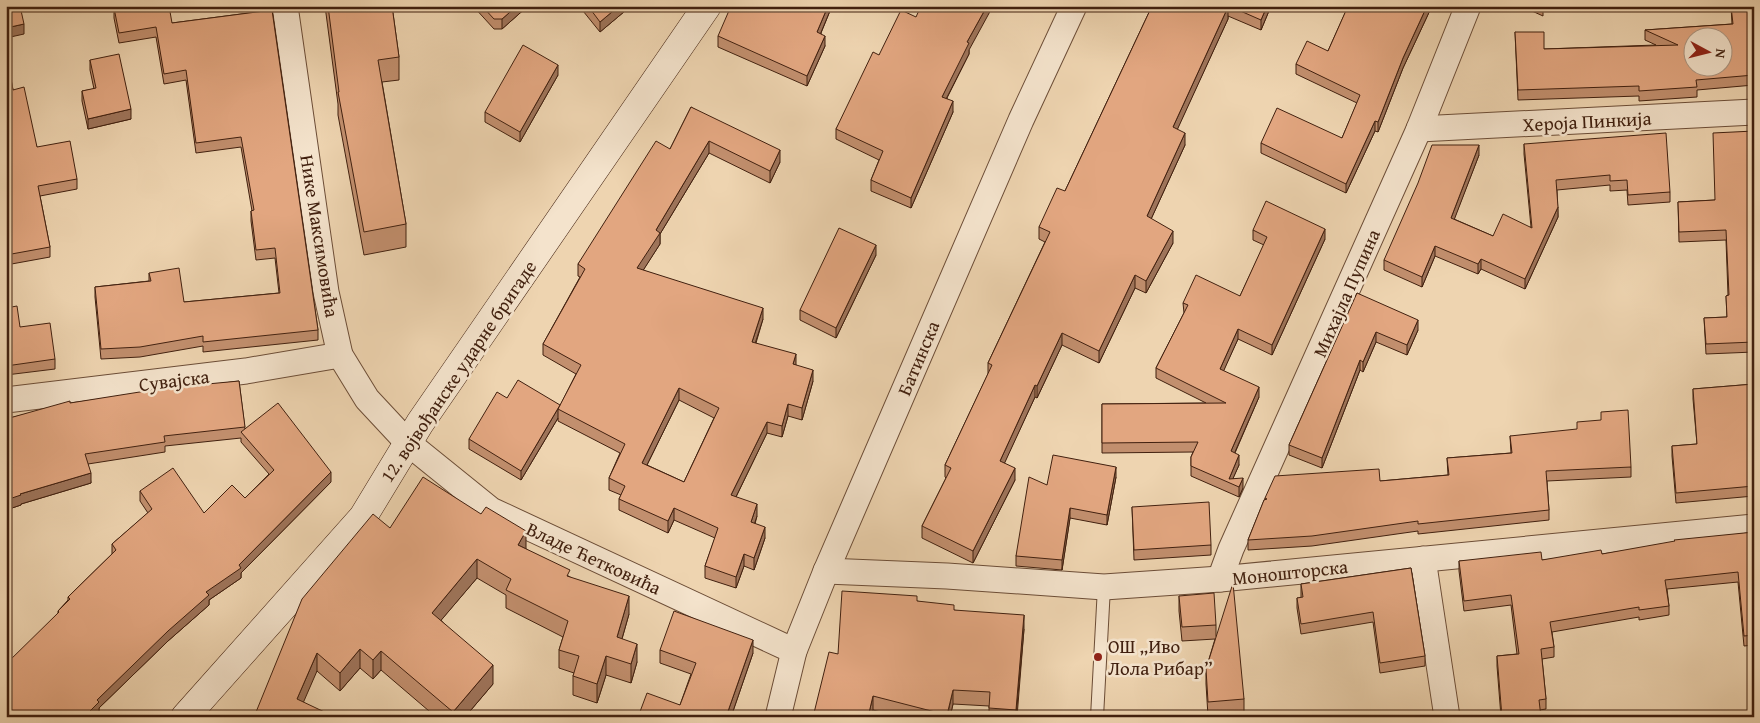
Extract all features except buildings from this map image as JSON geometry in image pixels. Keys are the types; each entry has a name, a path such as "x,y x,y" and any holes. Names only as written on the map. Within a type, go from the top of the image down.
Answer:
{"main road":[{"name":"12. војвођанске ударне бригаде","path":"185,717 363,517 408,443 707,6"}],"street":[{"name":"Нике Максимовића","path":"285,6 326,292 340,355 367,399 408,443"},
{"name":"Батинска","path":"778,717 794,652 826,571 1021,120 1074,6"},
{"name":"Михајла Пупина","path":"1220,579 1235,540 1419,129 1468,6"},
{"name":"Хероја Пинкија","path":"1419,129 1754,112"},
{"name":"Сувајска","path":"6,400 246,371 340,355"},
{"name":"Владе Ћетковића","path":"408,443 491,510 794,652"},
{"name":"Моношторска","path":"826,571 947,576 1104,587 1220,579 1754,527"},
{"path":"1424,559 1447,717"}],"lane":[{"path":"1097,717 1104,587"}],"place":[{"name":"ОШ „Иво Лола Рибар”","path":"1098,657"}]}
